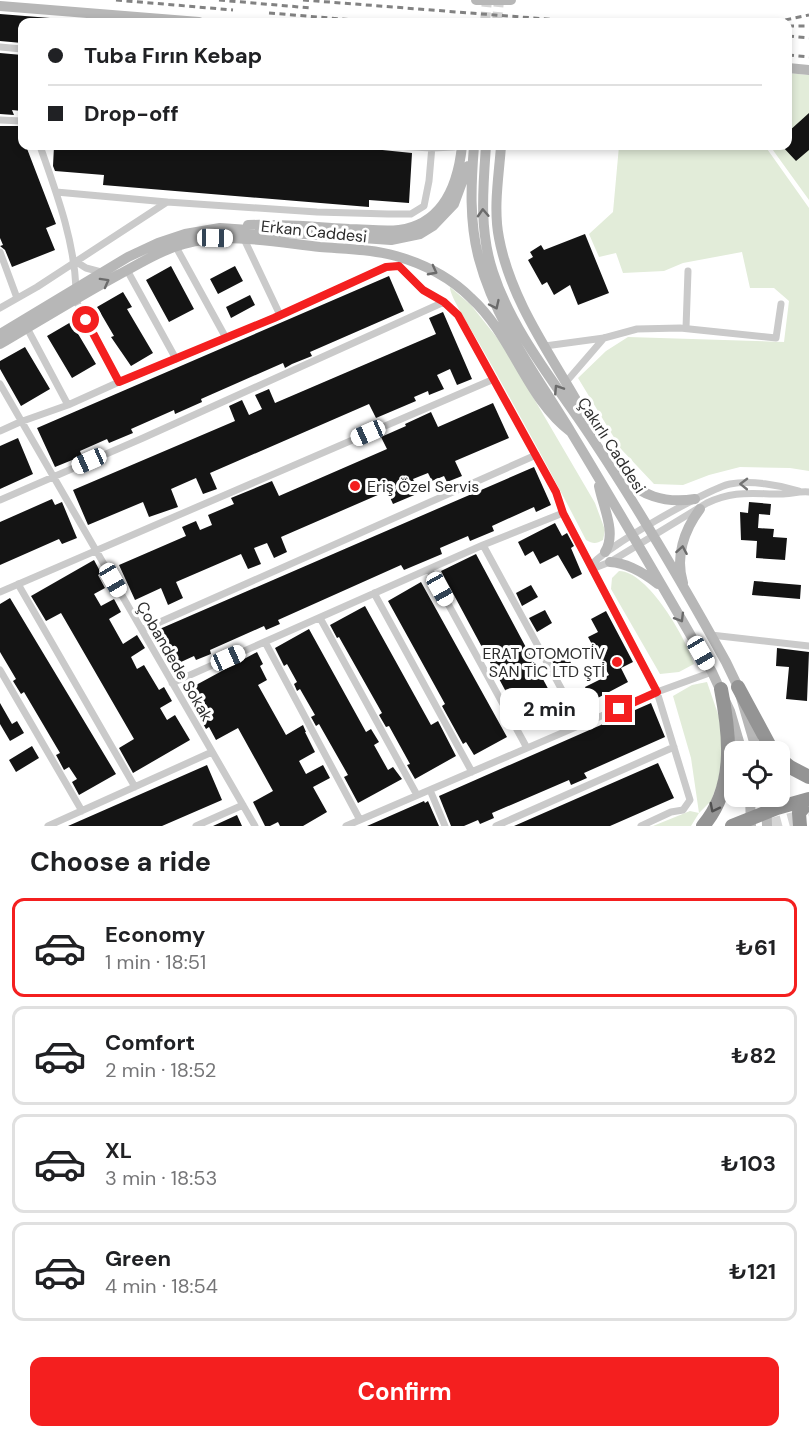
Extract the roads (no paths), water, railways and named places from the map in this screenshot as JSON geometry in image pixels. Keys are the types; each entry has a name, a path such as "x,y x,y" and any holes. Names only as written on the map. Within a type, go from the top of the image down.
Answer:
{"highway":[{"path":"738,687 767,741"},
{"path":"703,826 717,803 728,768 729,740 721,689"},
{"path":"790,767 809,777"},
{"path":"732,826 767,819 809,800"},
{"path":"800,826 799,813 809,800"}],"main road":[{"path":"476,0 511,0"},
{"path":"0,6 150,18"},
{"path":"792,68 809,70"},
{"path":"220,228 263,224 387,231 411,227 428,219 451,192 459,174 458,150"},
{"name":"Erkan Caddesi","path":"0,344 76,294 101,272 139,251 196,231 220,228 375,240 406,238 433,226 454,204 466,176 473,150"},
{"name":"Çakırlı Caddesi","path":"474,150 471,203 478,256 487,284 505,325 571,432 712,672 730,711 739,741"},
{"name":"Çakırlı Caddesi","path":"486,150 483,203 485,238 492,272 514,320 594,441 711,635 738,687 755,741"},
{"path":"501,150 496,218 499,238 515,291 583,412 594,441"},
{"name":"Erkan Caddesi","path":"0,334 148,259 176,247 215,238 382,253 433,271 458,287 480,307 544,405 571,432"},
{"path":"611,469 629,483 656,497 671,502 697,504 686,531 681,554 682,579 687,594"},
{"path":"598,478 611,534 608,557 631,567 662,587"},
{"path":"750,807 751,822"}],"street":[{"path":"0,47 18,48"},
{"path":"0,120 18,121"},
{"path":"41,150 56,192 75,261 76,294 119,382"},
{"path":"56,192 317,212 411,214 424,206 432,150"},
{"path":"0,308 167,201"},
{"path":"244,239 280,315"},
{"path":"176,247 226,338"},
{"path":"0,252 18,298"},
{"path":"75,261 86,268 101,272"},
{"path":"0,431 68,405 226,338 386,267 399,266 423,290 444,302 458,315 556,492 563,513 657,692 690,800 683,810 671,812 641,826"},
{"path":"127,270 176,359"},
{"path":"686,328 688,272"},
{"path":"0,500 323,358 444,302"},
{"path":"545,346 604,338 637,329 686,328 776,338 781,304"},
{"path":"27,328 68,405"},
{"path":"566,382 604,338"},
{"path":"0,592 494,379"},
{"name":"Çobandede Sokak","path":"0,384 255,826"},
{"path":"142,630 536,455"},
{"path":"608,557 638,547 653,538 712,490 735,483 780,486 805,491"},
{"path":"591,566 597,567 632,536 646,527 697,504 730,494 780,494 805,491"},
{"path":"172,683 483,545 563,513"},
{"path":"483,545 581,725"},
{"path":"429,569 527,748"},
{"path":"18,584 135,787"},
{"path":"374,593 472,772"},
{"path":"320,618 417,795"},
{"path":"711,635 809,646"},
{"path":"265,642 360,820"},
{"path":"0,670 82,811"},
{"path":"346,826 657,692 712,672"},
{"path":"496,826 674,747"},
{"path":"48,826 212,752"},
{"path":"430,790 446,826"},
{"path":"196,826 243,805"}],"tunnel":[{"path":"485,18 487,0"},
{"path":"497,18 499,0"},
{"path":"768,826 809,815"}],"railway":[{"path":"116,0 233,10"},
{"path":"219,0 311,8"},
{"path":"303,0 534,18"},
{"path":"269,13 330,18"},
{"path":"792,18 809,15"},
{"path":"792,26 809,26"},
{"path":"792,36 809,38"},
{"path":"792,55 809,57"}],"place":[{"name":"Eriş Özel Servis","path":"355,486"},
{"name":"ERAT OTOMOTİV SAN TİC LTD ŞTİ","path":"617,662"}]}
